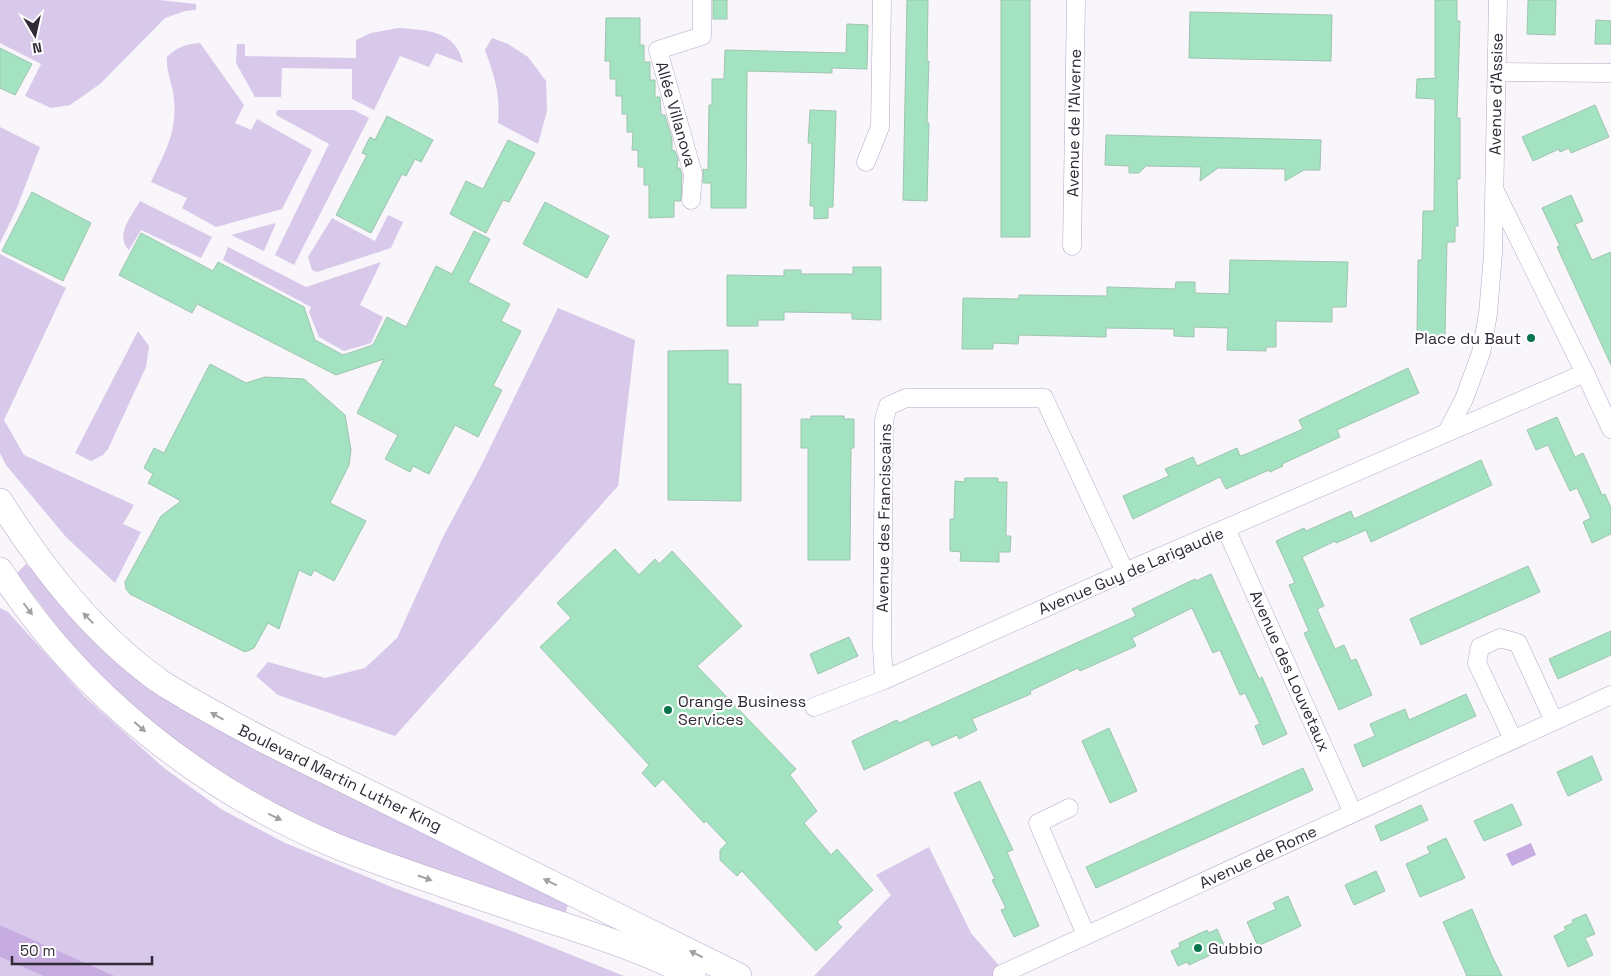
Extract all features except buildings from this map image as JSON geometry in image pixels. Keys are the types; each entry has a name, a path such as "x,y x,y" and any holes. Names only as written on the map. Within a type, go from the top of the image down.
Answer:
{"main road":[{"name":"Boulevard Martin Luther King","path":"0,501 34,554 73,602 125,654 158,680 215,715 271,744 740,976"},
{"path":"0,570 47,634 113,704 154,740 197,772 242,800 336,846 625,947 693,976"}],"street":[{"name":"Allée Villanova","path":"691,200 693,174 658,50 702,36 702,0"},
{"path":"866,162 880,126 882,0"},
{"name":"Avenue de l'Alverne","path":"1072,246 1076,0"},
{"name":"Avenue d'Assise","path":"1494,189 1498,0"},
{"path":"1497,72 1611,73"},
{"path":"1494,189 1611,429"},
{"path":"1447,432 1464,399 1480,353 1488,314 1494,189"},
{"path":"1447,432 1585,373"},
{"name":"Avenue des Franciscains","path":"884,680 882,647 884,420 888,406 906,398 1044,398 1125,572"},
{"name":"Avenue Guy de Larigaudie","path":"814,706 884,680 1125,572 1447,432"},
{"name":"Avenue des Louvetaux","path":"1226,529 1353,813"},
{"path":"1513,739 1477,663 1480,647 1493,641 1500,638 1518,643 1554,721"},
{"name":"Avenue de Rome","path":"1002,974 1611,695"},
{"path":"1069,808 1038,823 1086,935"}],"shaded area":[{"path":"0,0 159,0 196,4 196,10 185,11 165,18 100,84 70,105 51,108 25,96 41,64 0,43"},
{"path":"398,28 429,31 447,38 454,44 463,63 436,53 429,67 400,56 374,110 352,99 352,69 282,68 281,97 255,97 236,63 237,44 245,44 245,56 356,58 356,40 371,33"},
{"path":"492,38 508,44 528,57 546,81 547,111 538,144 498,123 496,85 485,50"},
{"path":"200,43 244,105 235,123 251,130 257,119 312,150 282,209 216,227 182,208 187,198 151,182 162,160 173,128 173,92 167,57 182,47"},
{"path":"277,110 354,110 369,118 294,265 275,255 329,144 276,115"},
{"path":"0,127 40,147 16,210 0,243"},
{"path":"140,201 212,237 201,258 141,230 129,250 123,238 124,232 129,219"},
{"path":"388,215 403,222 391,248 317,272 312,270 308,257 332,218 375,241"},
{"path":"276,223 264,251 231,235"},
{"path":"228,247 306,287 381,262 360,305 383,317 371,343 344,351 319,337 309,312 311,307 223,260"},
{"path":"0,254 66,288 4,420 24,455 134,505 123,524 141,532 115,583 66,537 6,465 0,453"},
{"path":"558,308 635,340 618,486 395,736 278,695 256,676 268,662 325,678 365,668 397,638 443,537 481,466"},
{"path":"138,331 149,346 146,367 108,449 103,455 91,461 75,453"},
{"path":"26,564 102,642 569,901 565,915 329,832 270,804 197,759 123,701 81,659 17,573"},
{"path":"0,608 8,612 85,697 164,768 221,809 283,842 394,888 509,930 624,976 115,976 0,925"},
{"path":"1531,843 1536,855 1512,866 1506,854"},
{"path":"929,847 971,933 1008,976 814,976 891,895 876,875"},
{"path":"0,925 115,976 43,976 0,957"},
{"path":"0,957 43,976 0,976"}],"place":[{"name":"Place du Baut","path":"1531,338"},
{"name":"Orange Business Services","path":"668,710"},
{"name":"Gubbio","path":"1198,948"}]}
